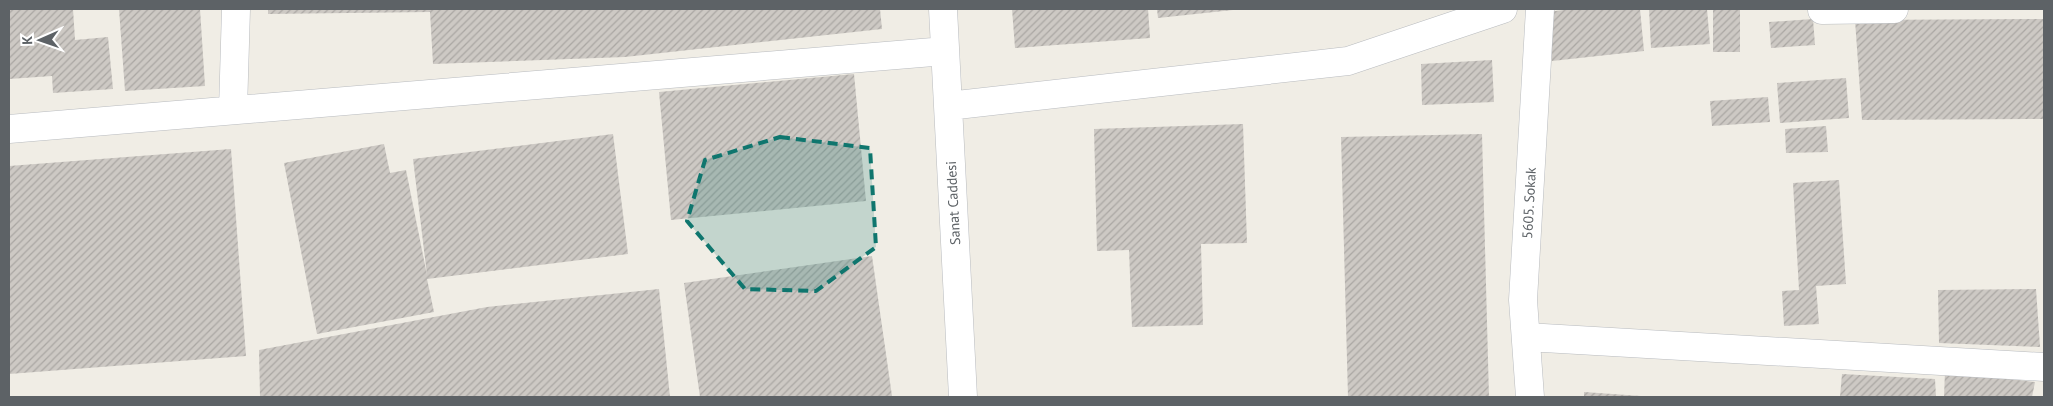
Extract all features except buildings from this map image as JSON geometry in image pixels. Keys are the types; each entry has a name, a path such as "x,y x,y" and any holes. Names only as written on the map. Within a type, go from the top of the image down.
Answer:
{"street":[{"path":"233,110 236,9"},
{"name":"Sanat Caddesi","path":"943,9 963,397"},
{"path":"948,106 1348,61 1503,9"},
{"name":"5605. Sokak","path":"1530,397 1523,300 1540,9"},
{"path":"1822,10 1894,9"},
{"path":"9,129 945,51"},
{"path":"1526,336 2044,367"}],"highlighted area":[{"path":"780,137 870,148 876,247 816,291 745,289 687,221 705,160"}]}
